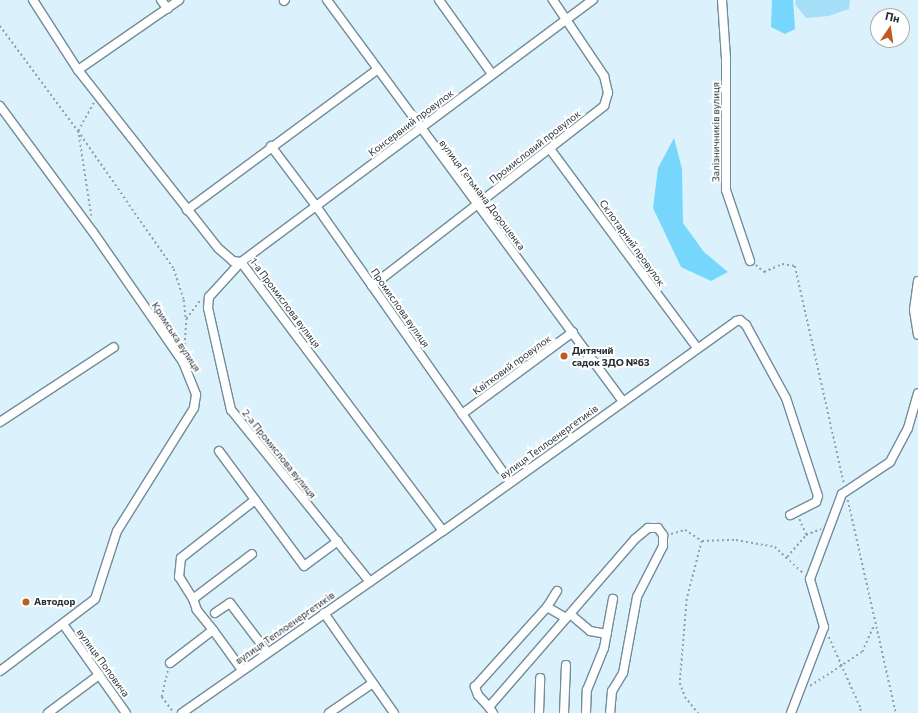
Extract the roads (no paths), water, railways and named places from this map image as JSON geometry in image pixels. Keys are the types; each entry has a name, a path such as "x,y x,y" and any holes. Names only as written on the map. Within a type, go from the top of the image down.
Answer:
{"street":[{"name":"1-а Промислова вулиця","path":"33,0 78,70 98,96 187,210 227,256 233,261 241,262 443,531"},
{"path":"161,0 168,9"},
{"path":"78,70 179,0"},
{"name":"вулиця Гетьмана Дорошенка","path":"327,0 476,206 573,332 623,401"},
{"path":"439,0 492,74"},
{"path":"552,0 566,20"},
{"name":"Консервний провулок","path":"241,262 593,0"},
{"name":"Залізничників вулиця","path":"722,0 726,59 726,190 750,261"},
{"name":"Промисловий провулок","path":"372,286 604,106 608,93 604,76 566,20"},
{"path":"187,210 271,146 377,70"},
{"name":"Кримська вулиця","path":"0,106 93,232 183,362 194,388 194,408 117,531 95,599 0,671"},
{"name":"Промислова вулиця","path":"271,146 316,206 510,482"},
{"name":"Склотарний провулок","path":"550,149 697,348"},
{"name":"2-а Промислова вулиця","path":"241,262 212,290 209,297 208,308 231,410 370,582"},
{"path":"918,281 914,310 918,336"},
{"name":"вулиця Теплоенергетиків","path":"182,713 267,652 443,531 732,322 740,320 746,325 786,398 818,496 816,502 793,514"},
{"name":"Квітковий провулок","path":"462,414 573,332"},
{"path":"0,422 114,347"},
{"path":"791,713 824,627 810,579 842,494 890,462 908,428 918,393"},
{"path":"219,451 304,566 338,541"},
{"path":"242,670 214,630 197,610 193,599 180,577 181,558 256,500"},
{"path":"558,590 547,607 475,687 478,695 491,710 568,616 643,532 648,528 658,528 663,535 664,546 637,597 623,673 612,691 610,713"},
{"path":"193,599 252,554"},
{"path":"586,713 587,690 604,648 613,599"},
{"path":"215,613 230,603 267,652"},
{"path":"547,607 568,616 590,631 607,634"},
{"path":"324,613 394,713"},
{"name":"вулиця Поповича","path":"63,624 124,710"},
{"path":"170,663 214,630"},
{"path":"564,713 566,665"},
{"path":"48,713 99,675"},
{"path":"539,713 540,678"},
{"path":"329,713 372,683"},
{"path":"115,713 124,710"}],"place":[{"name":"Дитячий садок ЗДО №63","path":"564,356"},
{"name":"Автодор","path":"26,602"}]}
